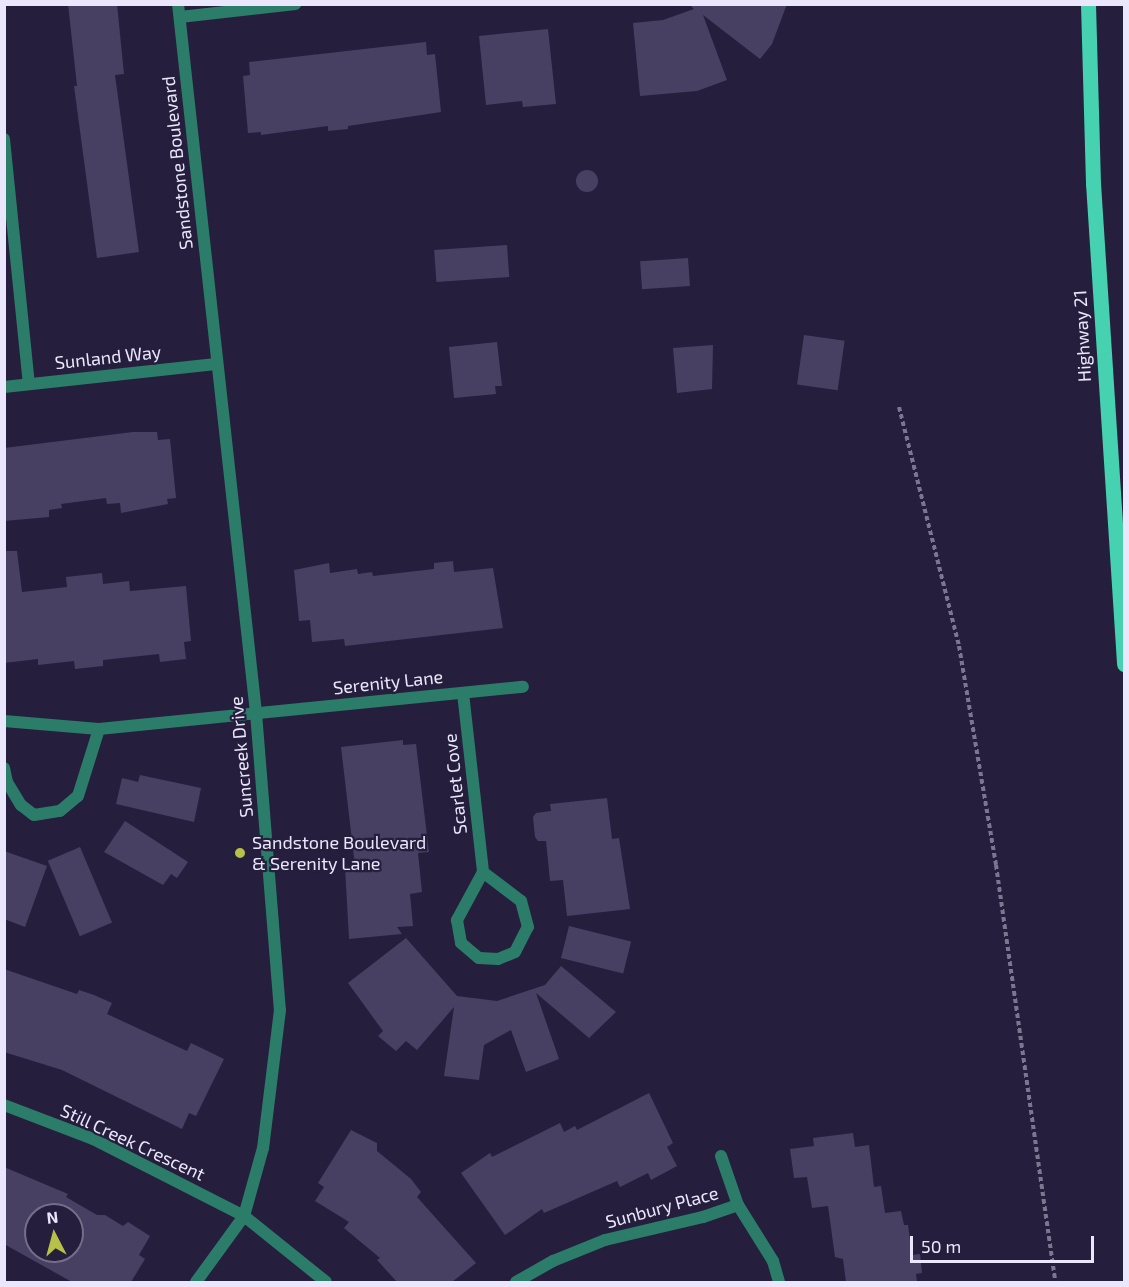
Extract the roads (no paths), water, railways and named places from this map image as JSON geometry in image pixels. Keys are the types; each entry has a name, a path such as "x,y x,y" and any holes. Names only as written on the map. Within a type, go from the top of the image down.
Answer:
{"main road":[{"name":"Highway 21","path":"1088,4 1094,195 1125,664"}],"street":[{"path":"179,11 295,4"},
{"name":"Sandstone Boulevard","path":"179,11 211,319"},
{"path":"4,139 29,384"},
{"name":"Suncreek Drive","path":"196,1282 244,1216 263,1148 280,1010 256,713 211,319"},
{"name":"Sunland Way","path":"4,387 216,364"},
{"name":"Serenity Lane","path":"256,713 523,687"},
{"name":"Scarlet Cove","path":"464,693 483,872"},
{"path":"4,721 99,729 256,713"},
{"path":"4,768 6,782 21,805 34,815 60,811 78,796 99,729"},
{"path":"483,872 521,901 528,927 515,952 498,959 479,958 462,943 457,920 483,872"},
{"name":"Still Creek Crescent","path":"4,1105 93,1139 244,1216 326,1282"},
{"path":"721,1156 738,1205"},
{"name":"Sunbury Place","path":"516,1282 553,1261 605,1240 703,1217 738,1205 773,1261 779,1282"}],"place":[{"name":"Sandstone Boulevard & Serenity Lane","path":"240,853"}]}
